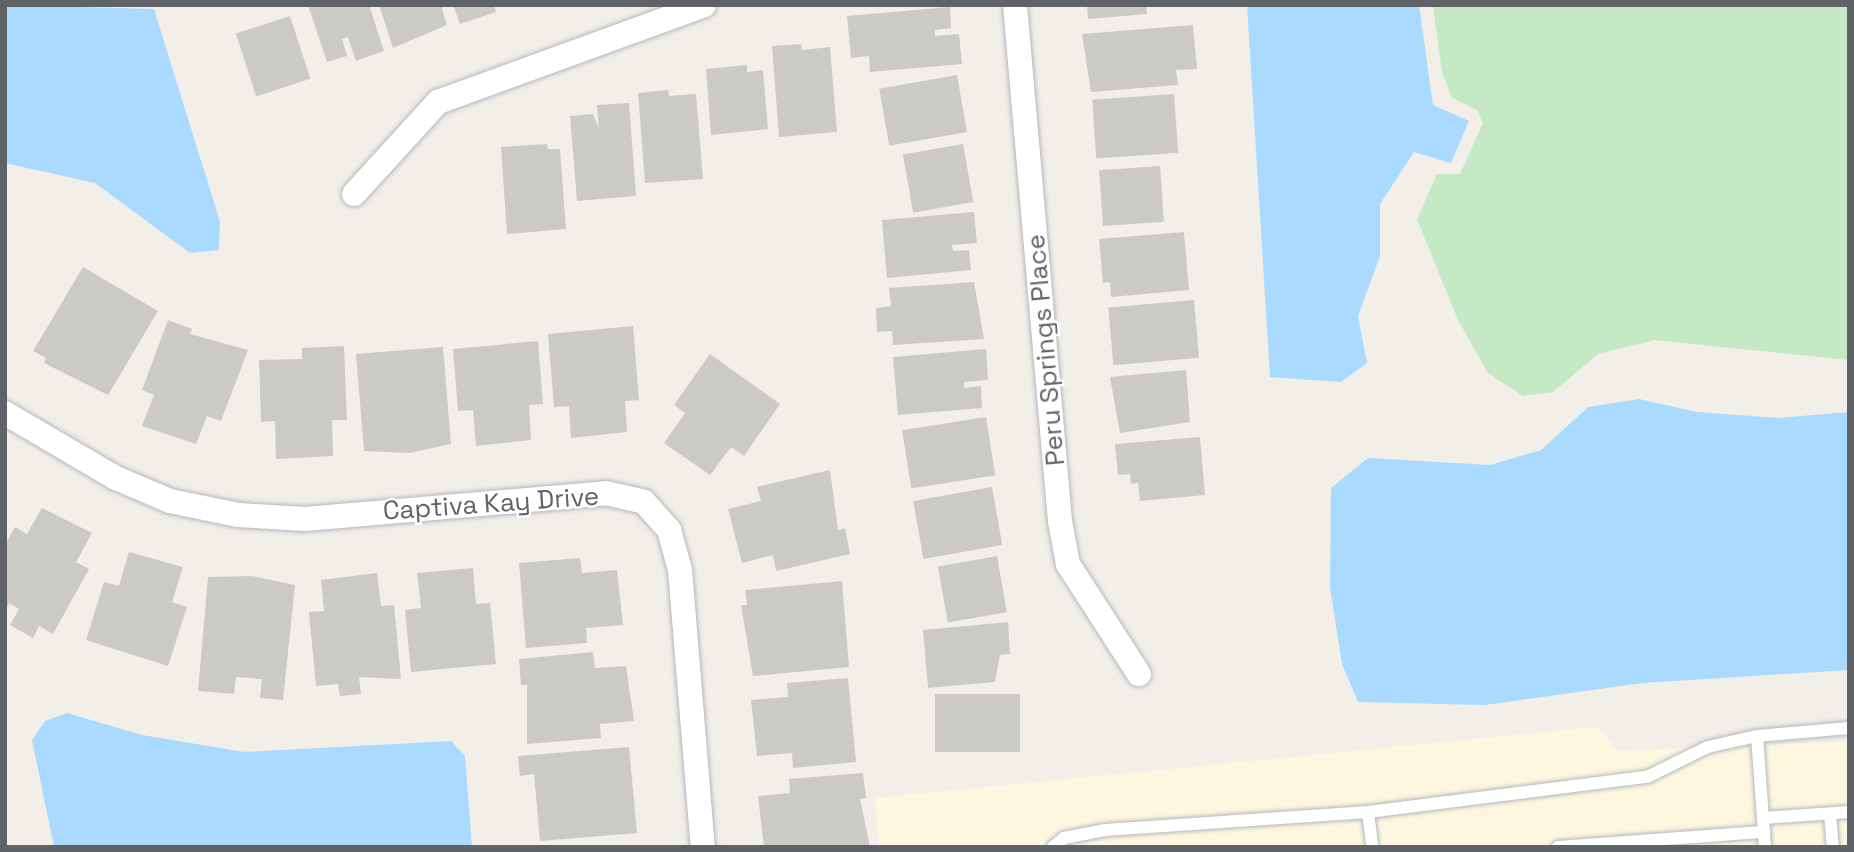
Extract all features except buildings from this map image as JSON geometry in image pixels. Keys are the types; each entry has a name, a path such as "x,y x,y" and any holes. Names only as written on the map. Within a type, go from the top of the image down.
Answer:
{"street":[{"path":"354,194 438,102 704,5"},
{"name":"Peru Springs Place","path":"1015,5 1062,532 1068,564 1139,674"},
{"name":"Captiva Kay Drive","path":"5,413 116,478 170,500 238,515 305,519 606,493 644,502 668,530 680,570 703,847"}],"lane":[{"path":"1053,847 1064,838 1105,830 1368,811 1647,777 1708,747 1757,737 1849,727"},
{"path":"1757,737 1765,847"},
{"path":"1368,811 1372,847"},
{"path":"1763,818 1849,812"},
{"path":"1830,814 1833,847"},
{"path":"1558,847 1764,832"}],"shaded area":[{"path":"1598,727 1618,751 1849,741 1849,847 879,847 875,798"}],"green space":[{"path":"1433,5 1849,5 1849,360 1655,340 1598,354 1553,392 1523,396 1488,373 1458,320 1417,219 1437,174 1460,174 1483,123 1477,110 1452,98 1442,72"}],"water":[{"path":"12,5 154,9 220,222 219,250 190,253 95,183 5,163 5,9"},
{"path":"1247,5 1419,5 1433,105 1469,121 1451,163 1414,152 1380,204 1380,256 1358,316 1367,363 1341,382 1270,377"},
{"path":"1639,399 1697,412 1778,418 1849,412 1849,670 1643,683 1485,705 1358,702 1342,664 1330,587 1331,488 1368,458 1490,465 1541,450 1588,407"},
{"path":"67,713 142,735 244,752 451,741 465,756 472,847 54,847 32,740 45,721"}]}
